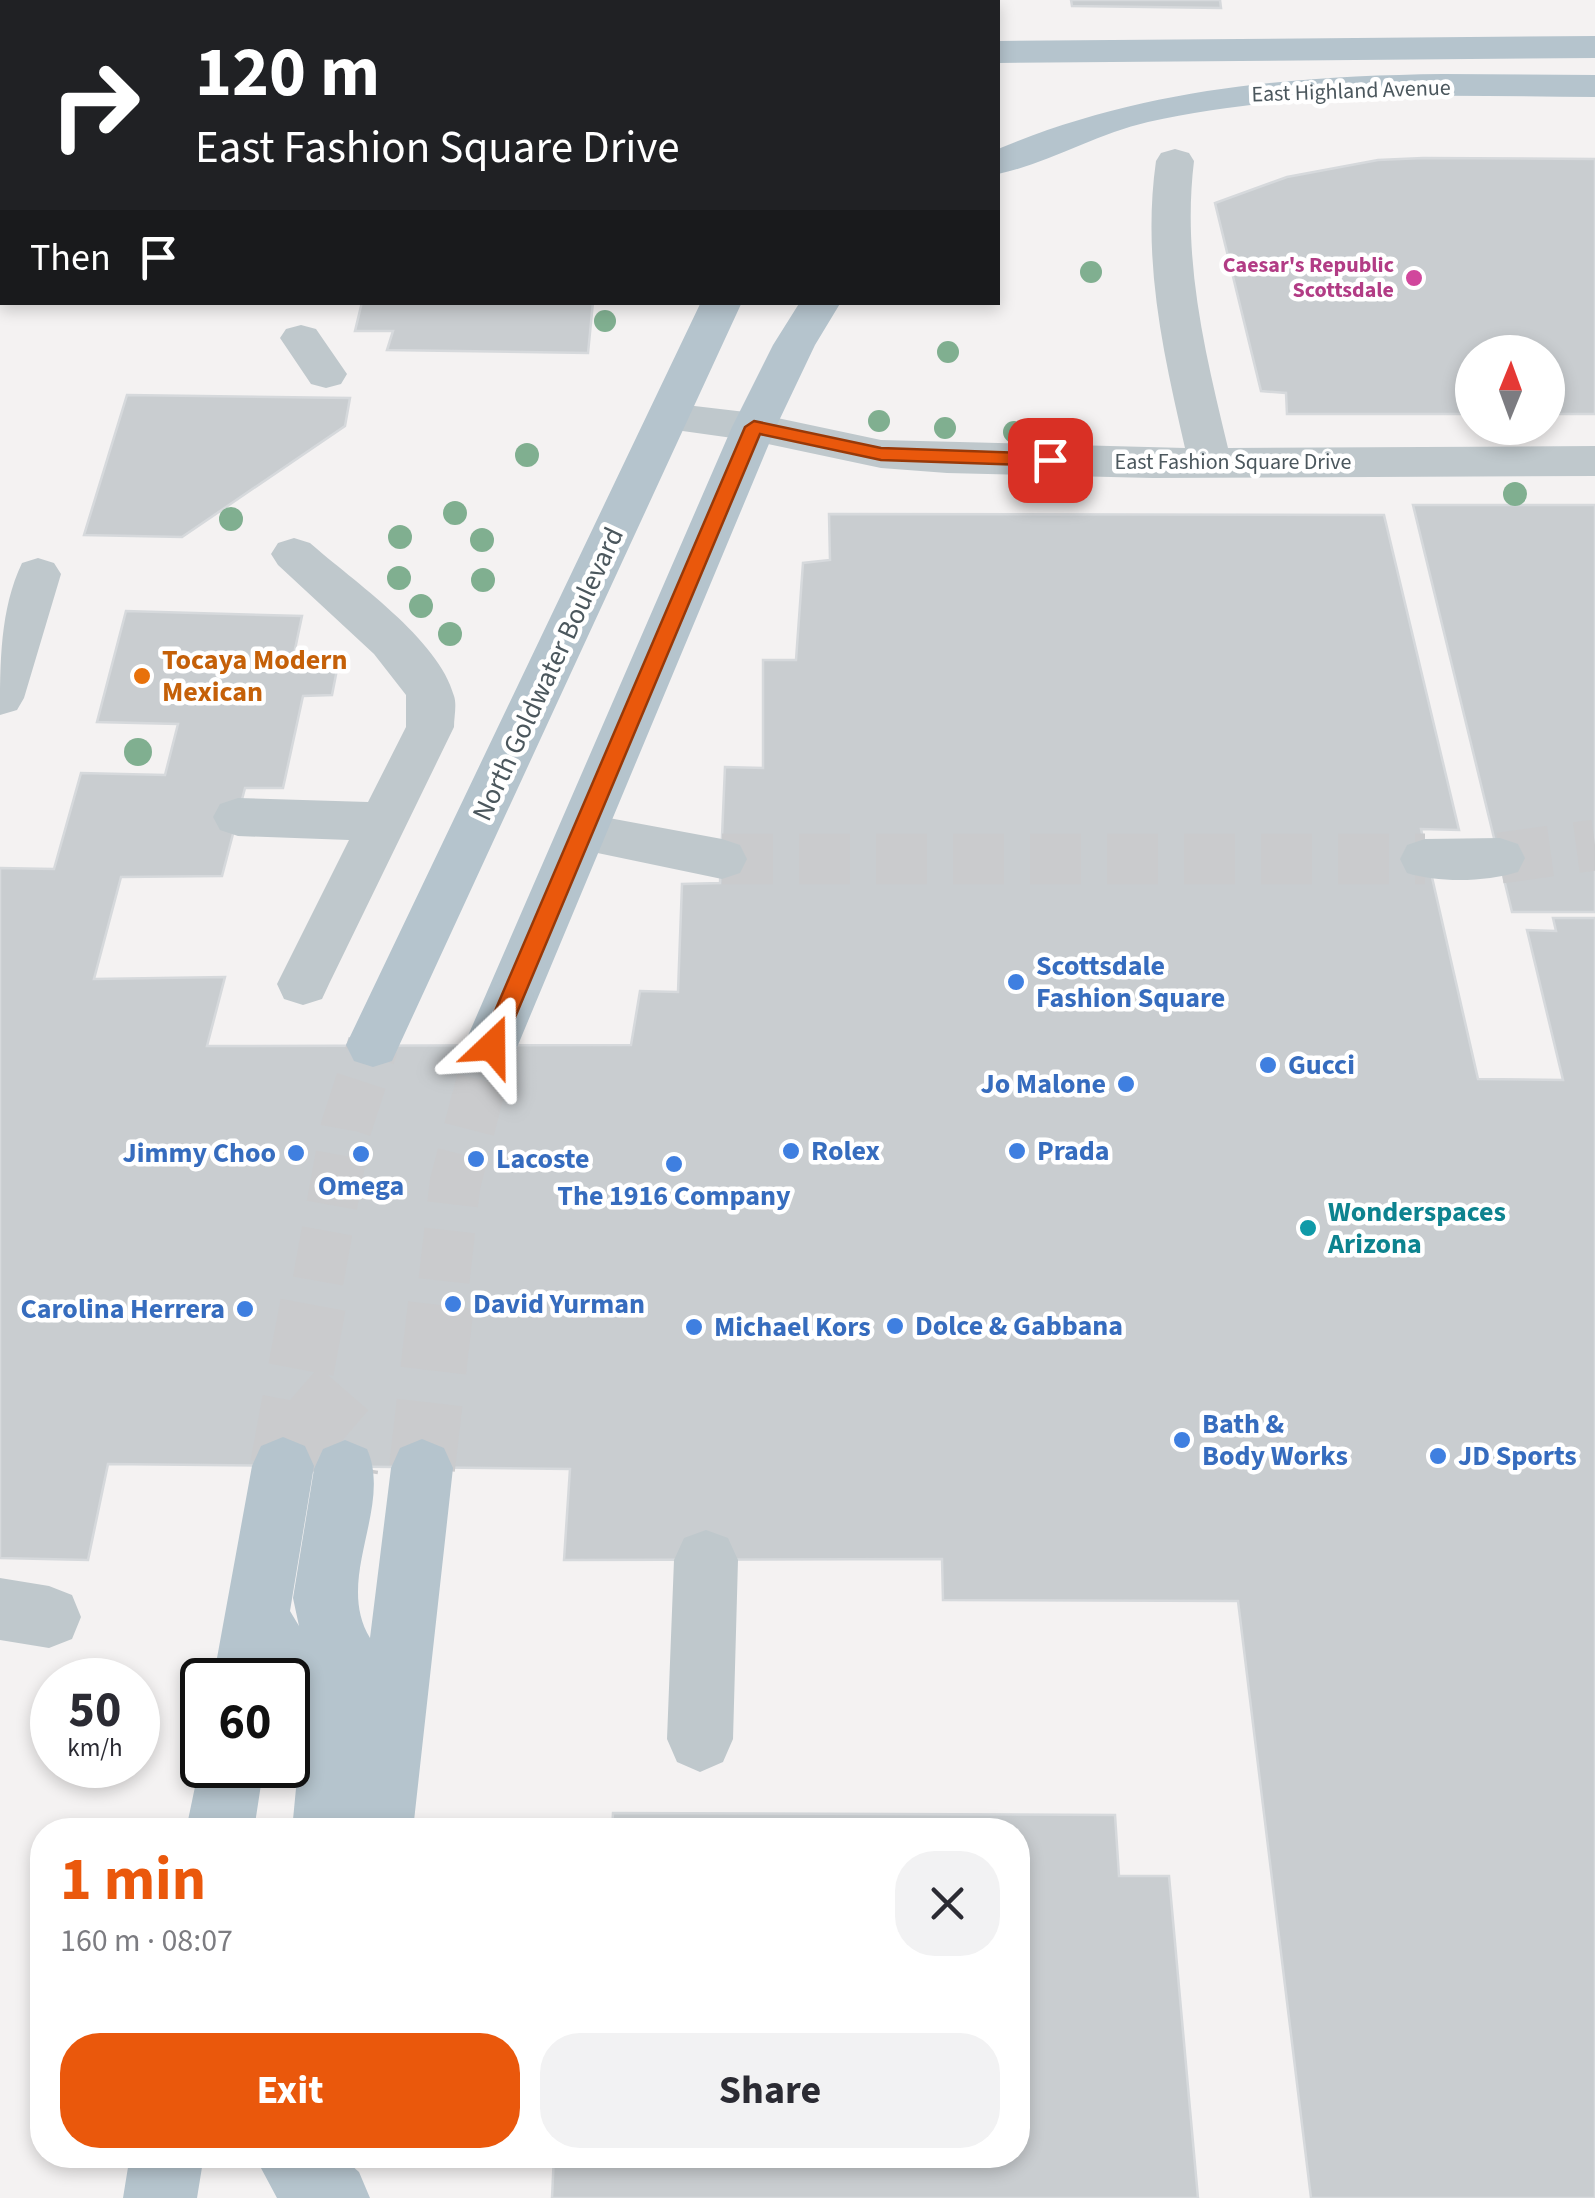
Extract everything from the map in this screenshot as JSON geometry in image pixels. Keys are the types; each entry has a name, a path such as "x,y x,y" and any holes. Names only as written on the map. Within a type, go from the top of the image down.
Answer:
{"main road":[{"name":"East Highland Avenue","path":"1000,52 1595,48"},
{"name":"East Highland Avenue","path":"1000,162 1068,132 1128,114 1244,94 1355,88 1595,86"},
{"name":"North Goldwater Boulevard","path":"373,1044 721,305"},
{"path":"492,1046 754,427 794,345 820,305"},
{"path":"250,1658 283,1466"},
{"path":"380,1818 422,1468"},
{"path":"345,1470 325,1598 335,1641 390,1734"},
{"path":"258,1616 317,1717 332,1757 327,1818"},
{"path":"222,1818 227,1788"},
{"path":"160,2198 165,2168"},
{"path":"300,2168 334,2198"},
{"path":"334,2198 338,2168"}],"lane":[{"path":"1175,161 1167,204 1169,244 1192,385 1210,462"},
{"path":"301,338 326,374"},
{"name":"East Fashion Square Drive","path":"669,417 754,427 881,454 1210,462 1595,462"},
{"path":"294,554 398,650 420,674 430,697 430,727 303,984"},
{"path":"0,698 38,574"},
{"path":"238,816 383,822"},
{"path":"582,832 722,859"},
{"path":"1425,859 1500,858"},
{"path":"700,1739 706,1560"}],"building":[{"path":"1071,0 1220,0 1221,8 1072,6"},
{"name":"Caesar's Republic Scottsdale","path":"1595,159 1595,414 1565,414 1565,335 1455,335 1455,414 1287,414 1286,393 1261,391 1215,203 1287,177 1378,160"},
{"path":"361,305 593,305 588,353 387,350 393,331 355,331"},
{"path":"127,395 350,398 345,426 182,537 84,535"},
{"path":"1413,505 1595,505 1595,912 1512,912"},
{"name":"Scottsdale Fashion Square","path":"829,514 1384,515 1459,830 1421,829 1478,1079 1563,1080 1527,930 1556,931 1553,918 1595,918 1595,2198 1311,2198 1238,1601 943,1600 942,1559 564,1560 570,1469 108,1464 88,1560 0,1558 0,868 54,869 81,773 165,775 178,724 97,722 126,611 302,616 294,654 340,654 332,695 303,696 283,788 245,788 222,876 121,877 94,979 225,977 207,1046 631,1045 640,991 678,992 682,884 720,883 725,767 763,768 763,660 796,660 803,563 830,560"},
{"path":"613,1813 1115,1815 1119,1876 1169,1876 1198,2198 552,2198 553,2168 1030,2168 1030,1818 613,1818"}],"tunnel":[{"path":"1500,858 1595,845"},
{"path":"722,859 1425,859"},
{"path":"318,1281 346,1128 373,1045"},
{"path":"444,1281 455,1184 491,1045"},
{"path":"283,1466 318,1278"},
{"path":"422,1468 444,1278"},
{"path":"297,1392 350,1438 345,1469"}],"place":[{"name":"Caesar's Republic Scottsdale","path":"1414,278"},
{"name":"Tocaya Modern Mexican","path":"142,676"},
{"name":"Scottsdale Fashion Square","path":"1016,982"},
{"name":"Gucci","path":"1268,1065"},
{"name":"Jo Malone","path":"1126,1084"},
{"name":"Rolex","path":"791,1151"},
{"name":"Prada","path":"1017,1151"},
{"name":"Jimmy Choo","path":"296,1153"},
{"name":"Omega","path":"361,1154"},
{"name":"Lacoste","path":"476,1159"},
{"name":"The 1916 Company","path":"674,1164"},
{"name":"Wonderspaces Arizona","path":"1308,1228"},
{"name":"David Yurman","path":"453,1304"},
{"name":"Carolina Herrera","path":"245,1309"},
{"name":"Dolce & Gabbana","path":"895,1326"},
{"name":"Michael Kors","path":"694,1327"},
{"name":"Bath & Body Works","path":"1182,1440"},
{"name":"JD Sports","path":"1438,1456"}],"route":[{"path":"492,1046 754,427 824,445 881,454 1050,460"}]}
